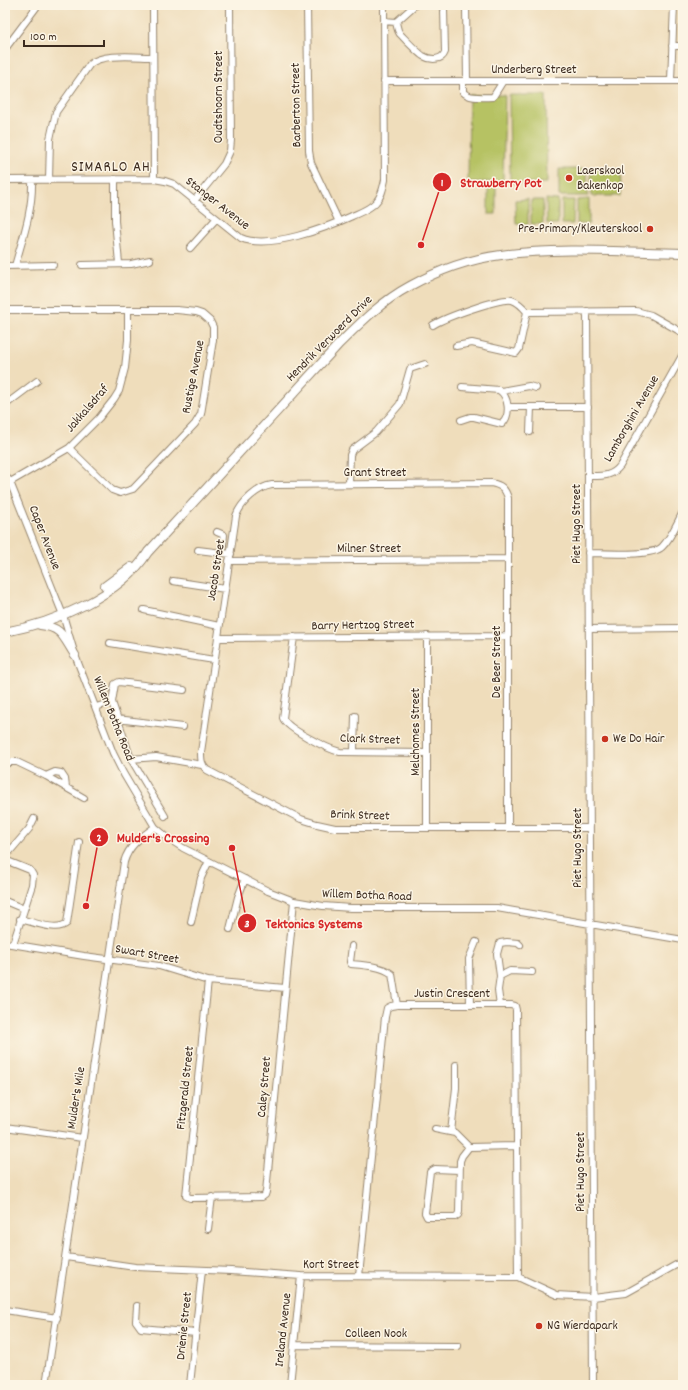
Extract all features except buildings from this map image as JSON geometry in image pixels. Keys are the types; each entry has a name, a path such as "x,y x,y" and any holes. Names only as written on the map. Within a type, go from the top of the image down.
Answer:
{"main road":[{"name":"Hendrik Verwoerd Drive","path":"637,251 649,249 683,249"},
{"name":"Hendrik Verwoerd Drive","path":"5,632 33,625 62,613 101,595 123,581 338,345 371,312 409,286 441,271 473,260 500,255 536,252 637,251 683,253"},
{"name":"Hendrik Verwoerd Drive","path":"5,626 62,613"},
{"path":"33,625 55,628 64,636 75,655"}],"street":[{"path":"153,5 154,179"},
{"name":"Oudtshoorn Street","path":"194,201 224,164 230,151 230,5"},
{"name":"Barberton Street","path":"307,5 309,151 311,164 340,222"},
{"name":"Stanger Avenue","path":"5,180 154,179 165,181 174,184 241,238 255,242 286,238 321,229 340,222 368,208 380,198 385,180 384,5"},
{"path":"384,21 396,22 415,5"},
{"path":"396,22 399,33 422,55 433,58 441,58 444,56 445,52 444,9 440,5"},
{"path":"466,5 465,81 463,92 470,96 493,97 503,81"},
{"path":"671,80 674,5"},
{"path":"5,48 35,6"},
{"path":"672,46 683,46"},
{"path":"49,180 50,139 56,112 90,64 102,58 153,57"},
{"name":"Underberg Street","path":"384,81 683,81"},
{"path":"115,179 115,221 119,263"},
{"path":"15,266 31,205 32,180"},
{"path":"190,248 216,219"},
{"path":"82,265 136,263 150,260"},
{"path":"5,266 54,265"},
{"path":"433,324 462,312 504,300 515,301 527,312 636,311 655,318 683,333"},
{"name":"Rustige Avenue","path":"5,310 161,309 188,311 202,314 210,321 213,327 213,340 200,418 138,485 129,492 120,493 112,490 69,448"},
{"name":"Jakkalsdraf","path":"7,483 69,448 99,418 114,400 119,391 126,361 128,310"},
{"name":"Piet Hugo Street","path":"587,311 589,828 594,1385"},
{"path":"456,346 472,343 516,353 519,349 527,312"},
{"name":"Lamborghini Avenue","path":"588,476 610,475 617,470 683,354"},
{"path":"349,484 350,455 352,450 376,432 400,404 410,369 426,364"},
{"path":"5,405 37,381"},
{"path":"462,387 496,389 501,391 529,386 536,388"},
{"path":"462,420 474,417 502,424 505,421 508,406 501,391"},
{"path":"508,406 588,407"},
{"path":"530,432 531,407"},
{"name":"Caper Avenue","path":"5,475 7,483 62,613"},
{"name":"Grant Street","path":"242,506 257,491 267,486 349,484 491,484 501,486 508,498"},
{"name":"De Beer Street","path":"508,498 508,827"},
{"name":"Jacob Street","path":"218,638 236,516 242,506"},
{"path":"588,553 646,553 658,550 666,542 683,512"},
{"path":"217,532 224,535 222,553"},
{"path":"198,550 231,554"},
{"name":"Milner Street","path":"229,561 508,559"},
{"path":"173,581 225,589"},
{"path":"144,610 219,626"},
{"name":"Willem Botha Road","path":"62,613 75,655 123,773 155,827 183,848 268,891 294,901 323,906 351,908 497,908 683,940"},
{"path":"589,629 683,628"},
{"name":"Melchomes Street","path":"427,636 427,828"},
{"name":"Barry Hertzog Street","path":"218,638 508,636"},
{"name":"Clark Street","path":"294,637 284,718 284,721 292,728 330,749 340,752 427,753"},
{"path":"131,759 156,757 202,765 201,752 218,638"},
{"path":"110,642 214,660"},
{"path":"165,816 131,759 112,702 113,688 115,684 119,682 184,690"},
{"path":"96,707 112,702"},
{"path":"354,751 355,716"},
{"path":"117,719 183,727"},
{"path":"5,764 17,762 46,776 84,798"},
{"name":"Brink Street","path":"202,765 206,770 301,819 317,824 344,829 508,827 589,828"},
{"path":"46,776 55,772 61,773 65,779 66,787"},
{"path":"13,944 32,885 33,873 30,870 5,858 29,829 34,819"},
{"name":"Mulder's Mile","path":"46,1385 115,919 126,856 137,840 155,827"},
{"path":"20,919 54,927 60,927 67,923 79,842"},
{"path":"191,922 201,878 208,861"},
{"path":"230,929 238,897 245,879"},
{"path":"5,901 24,909"},
{"name":"Caley Street","path":"186,1197 259,1197 264,1196 266,1193 294,901"},
{"path":"470,1005 469,959 476,942"},
{"path":"500,1005 498,990 500,976 497,954 500,943 507,942 520,945"},
{"name":"Swart Street","path":"5,943 110,960 159,966 208,981 285,988"},
{"path":"352,946 351,964 373,967 388,971 392,974 397,1005"},
{"path":"500,976 510,971 532,972"},
{"name":"Fitzgerald Street","path":"186,1197 208,981"},
{"name":"Justin Crescent","path":"359,1276 386,1014 388,1008 397,1005 511,1005 515,1006 516,1008 518,1278"},
{"path":"451,1132 456,1088 456,1065"},
{"path":"5,1127 82,1138"},
{"path":"435,1129 451,1132 457,1135 469,1147 516,1146"},
{"path":"459,1170 435,1169 430,1172 425,1213 428,1217 458,1216 460,1162 462,1156 469,1147"},
{"path":"208,1229 212,1197"},
{"name":"Kort Street","path":"66,1258 135,1267 301,1276 518,1278 556,1296 593,1297 626,1293 683,1261"},
{"name":"Drienie Street","path":"190,1385 202,1270"},
{"name":"Ireland Avenue","path":"290,1385 301,1276"},
{"path":"137,1306 136,1321 141,1328 196,1333"},
{"path":"5,1310 57,1318"},
{"name":"Colleen Nook","path":"294,1345 458,1346"}],"green space":[{"path":"469,95 505,95 503,182 468,182"},
{"path":"509,95 546,95 547,183 510,183"},
{"path":"559,169 587,169 588,196 559,196"},
{"path":"591,169 621,170 620,196 591,196"},
{"path":"488,186 496,187 496,214 488,214"},
{"path":"528,199 528,225 516,224 515,200"},
{"path":"546,199 558,200 558,224 547,224"},
{"path":"589,199 589,224 577,224 577,200"},
{"path":"531,200 543,200 543,224 531,224"},
{"path":"562,200 574,200 573,224 562,224"}],"place":[{"name":"Laerskool Bakenkop","path":"569,178"},
{"name":"Pre-Primary/Kleuterskool","path":"650,229"},
{"name":"Strawberry Pot","path":"421,245"},
{"name":"We Do Hair","path":"605,739"},
{"name":"Tektonics Systems","path":"232,848"},
{"name":"Mulder's Crossing","path":"86,906"},
{"name":"NG Wierdapark","path":"539,1326"}],"district":[{"name":"SIMARLO AH","path":"111,168"}]}
